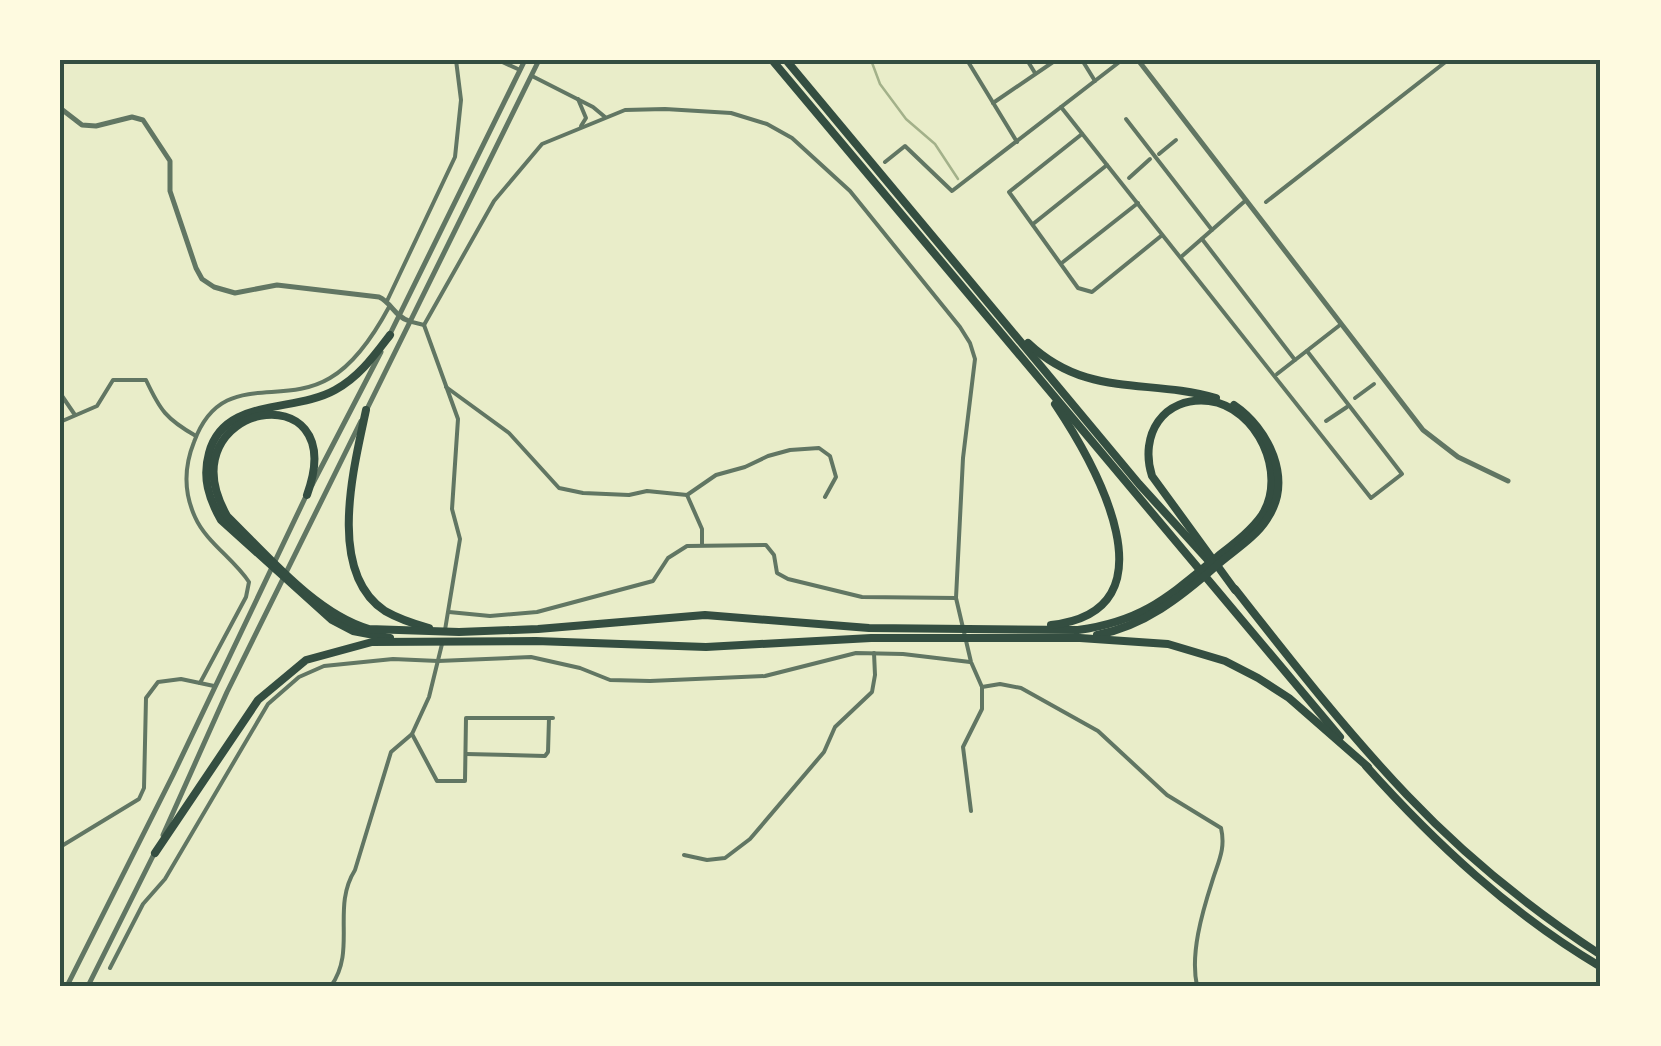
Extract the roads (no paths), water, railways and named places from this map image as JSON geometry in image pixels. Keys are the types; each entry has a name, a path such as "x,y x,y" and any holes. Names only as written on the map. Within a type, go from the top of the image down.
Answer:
{"highway":[{"path":"786,60 1139,484 1235,590 1408,796 1520,895 1601,956"},
{"path":"774,62 1402,806 1484,884 1601,967"},
{"path":"1007,322 1045,359 1068,372 1122,387 1211,396 1234,405 1249,415 1273,450 1276,498 1270,516 1155,613 1133,624 1080,638"},
{"path":"266,557 221,520 211,502 205,478 216,435 248,412 310,401 335,390 371,361 390,334"},
{"path":"1004,633 1077,621 1099,608 1117,577 1119,559 1112,514 1093,465 1036,376"},
{"path":"1226,554 1264,513 1269,496 1268,453 1260,437 1232,410 1210,401 1190,402 1158,421 1148,437 1146,457 1152,476 1235,590"},
{"path":"366,410 350,512 349,547 355,573 365,592 382,609 404,620 458,636 706,647 936,633 1004,633 1168,644 1224,660 1290,698 1368,767"},
{"path":"306,495 316,458 310,434 300,424 270,414 254,416 236,426 220,443 214,458 216,498 226,516 332,620 354,631 434,641"},
{"path":"1015,629 1078,630 1106,626 1151,610 1191,583"},
{"path":"306,594 354,625 382,631 438,631"},
{"path":"155,853 258,700 306,660 342,648 372,642 434,641 705,615 936,633"}],"street":[{"path":"200,683 246,597 248,582 197,522 190,505 186,483 188,458 196,436 215,408 235,395 314,386 334,376 354,359 378,327 454,157 461,100 456,60"},
{"path":"498,60 606,117"},
{"path":"69,986 306,495 525,60"},
{"path":"88,986 155,853 227,692 539,60"},
{"path":"967,60 1017,142"},
{"path":"1027,60 1036,74"},
{"path":"992,103 1056,60"},
{"path":"1082,60 1095,80"},
{"path":"885,162 905,146 952,191 1122,60"},
{"path":"1138,60 1423,430 1458,457 1508,481"},
{"path":"1266,202 1448,60"},
{"path":"578,99 586,118 581,126"},
{"path":"1061,107 1371,498 1402,474 1307,350"},
{"path":"60,108 82,125 96,126 132,117 143,120 170,161 170,191 196,268 202,279 214,287 235,293 278,285 333,290 388,304 398,317 424,325"},
{"path":"331,986 344,964 344,886 355,870 391,752 412,734 429,697 449,612 460,539 452,509 458,419 424,325 514,173 542,144 626,110 708,110 767,124 792,138 850,191 960,327 975,359 963,458 956,598 971,662 982,687 982,709 963,747 970,811"},
{"path":"1126,120 1212,230"},
{"path":"1082,134 1009,192 1078,288 1092,292 1162,235"},
{"path":"1159,154 1176,140"},
{"path":"1129,178 1150,159"},
{"path":"1032,225 1108,166"},
{"path":"850,191 856,187"},
{"path":"1180,258 1245,201"},
{"path":"1061,264 1138,203"},
{"path":"1202,239 1295,360"},
{"path":"1275,375 1340,325"},
{"path":"60,422 98,406 114,380 140,378 146,380 160,410 172,423 196,436"},
{"path":"1355,398 1374,384"},
{"path":"446,387 509,433 559,488 583,493 629,495 647,491 687,495 716,475 768,456 810,447 820,448 830,456 836,477 825,497"},
{"path":"60,392 76,416"},
{"path":"1326,422 1346,406"},
{"path":"687,495 702,530 702,545"},
{"path":"449,612 490,616 537,612 636,588 653,581 675,551 702,545 766,545 774,556 777,574 788,580 862,597 956,598"},
{"path":"100,963 110,968 143,904 165,879 268,704 283,688 324,666 352,661 531,656 610,680 650,681 765,676 856,653 971,662"},
{"path":"684,855 707,860 724,858 750,838 824,752 836,727 872,692 874,653"},
{"path":"60,847 139,799 144,788 146,698 158,682 182,679 227,692"},
{"path":"982,687 1000,684 1021,688 1098,731 1167,796 1221,828 1225,844 1200,928 1194,970 1197,986"},
{"path":"412,734 437,781 465,781 466,718 552,718 545,756 466,754"}],"waterway":[{"path":"871,60 880,84 906,119 935,144 958,179"}]}
